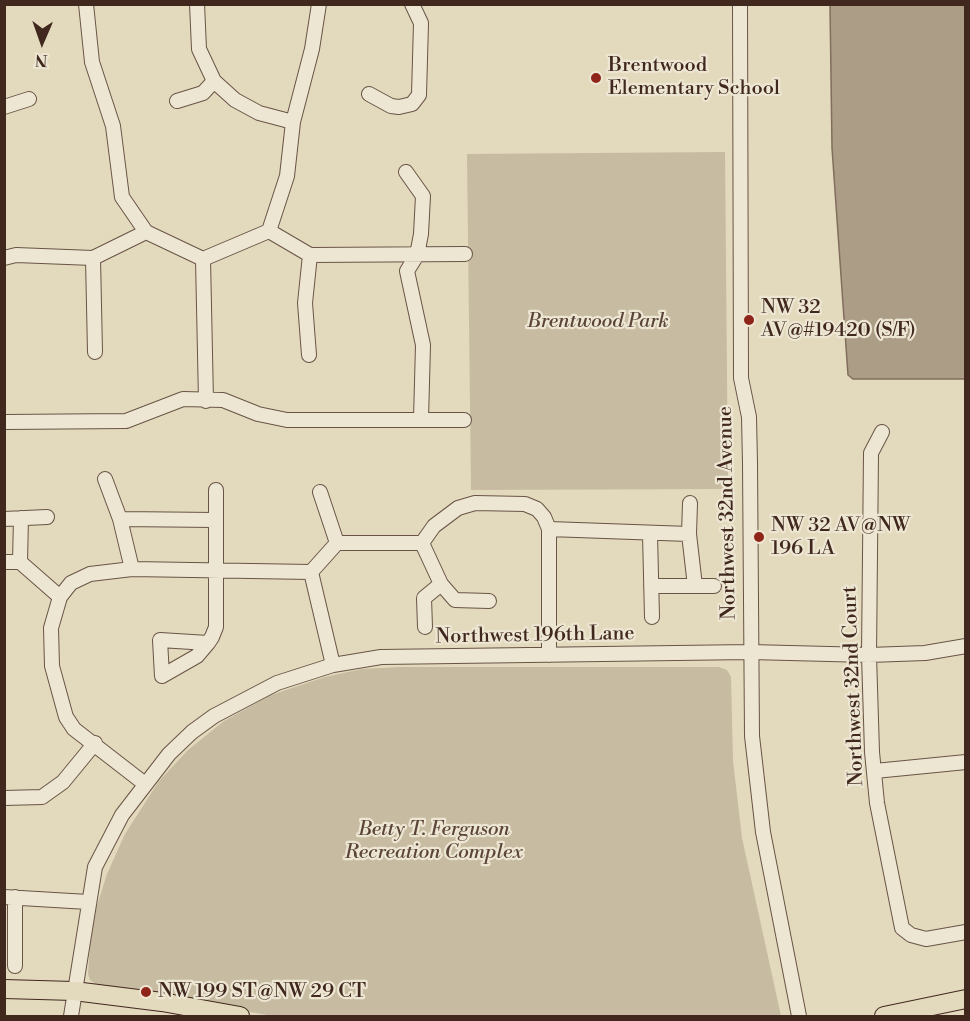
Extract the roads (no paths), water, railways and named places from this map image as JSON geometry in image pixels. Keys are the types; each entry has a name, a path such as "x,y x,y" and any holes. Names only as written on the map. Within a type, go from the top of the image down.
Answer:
{"main road":[{"path":"4,989 74,991 162,1002 240,1017"},
{"path":"884,1017 966,999"}],"street":[{"path":"86,4 92,62 114,126 122,197 146,232 203,259 269,231 287,176 292,122 312,49 320,4"},
{"path":"197,4 199,49 214,81 235,100 259,113 292,122"},
{"path":"369,94 391,106 412,104 419,95 421,23 412,4"},
{"name":"Northwest 32nd Avenue","path":"740,4 741,378 749,417 752,736 757,785 799,1017"},
{"path":"177,101 203,93 214,81"},
{"path":"4,107 29,99"},
{"path":"406,172 423,196 421,234 417,255 407,270 423,345 421,419"},
{"path":"269,231 310,255 465,254"},
{"path":"4,258 16,255 93,258 146,232"},
{"path":"309,355 305,303 310,255"},
{"path":"93,258 95,352"},
{"path":"203,259 206,401"},
{"path":"4,422 126,421 183,399 223,400 258,414 287,420 464,420"},
{"name":"Northwest 32nd Court","path":"882,432 871,453 869,655 877,802 902,928 911,935 926,939 966,932"},
{"path":"105,479 120,519 132,569"},
{"path":"208,643 216,627 216,490"},
{"path":"320,492 337,543"},
{"path":"422,543 434,526 458,508 475,503 525,504 537,509 544,517 549,529 549,655"},
{"path":"690,503 689,534 695,586"},
{"path":"4,519 48,517"},
{"path":"20,562 21,518"},
{"path":"120,519 216,520"},
{"path":"549,529 689,534"},
{"path":"650,534 652,617"},
{"path":"145,784 74,729 66,717 52,666 51,628 60,597 71,583 90,574 132,569 311,572 337,543 422,543"},
{"path":"422,543 441,584 454,600 489,601"},
{"path":"4,562 20,562 60,597"},
{"path":"311,572 333,665"},
{"path":"425,627 424,598 441,584"},
{"path":"651,586 714,586"},
{"name":"Northwest 196th Lane","path":"71,1017 95,867 122,815 169,754 214,716 277,682 333,665 381,657 750,652 869,655 926,653 966,646"},
{"path":"4,798 42,797 63,782 95,743"},
{"path":"875,771 966,762"},
{"path":"15,966 10,936 10,897 88,902"}],"place":[{"name":"Brentwood Elementary School","path":"596,78"},
{"name":"NW 32 AV@#19420 (S/F)","path":"749,320"},
{"name":"NW 32 AV@NW 196 LA","path":"759,537"},
{"name":"NW 199 ST@NW 29 CT","path":"146,992"}],"park label":[{"name":"Brentwood Park","path":"598,322"},
{"name":"Betty T. Ferguson Recreation Complex","path":"434,842"}]}
